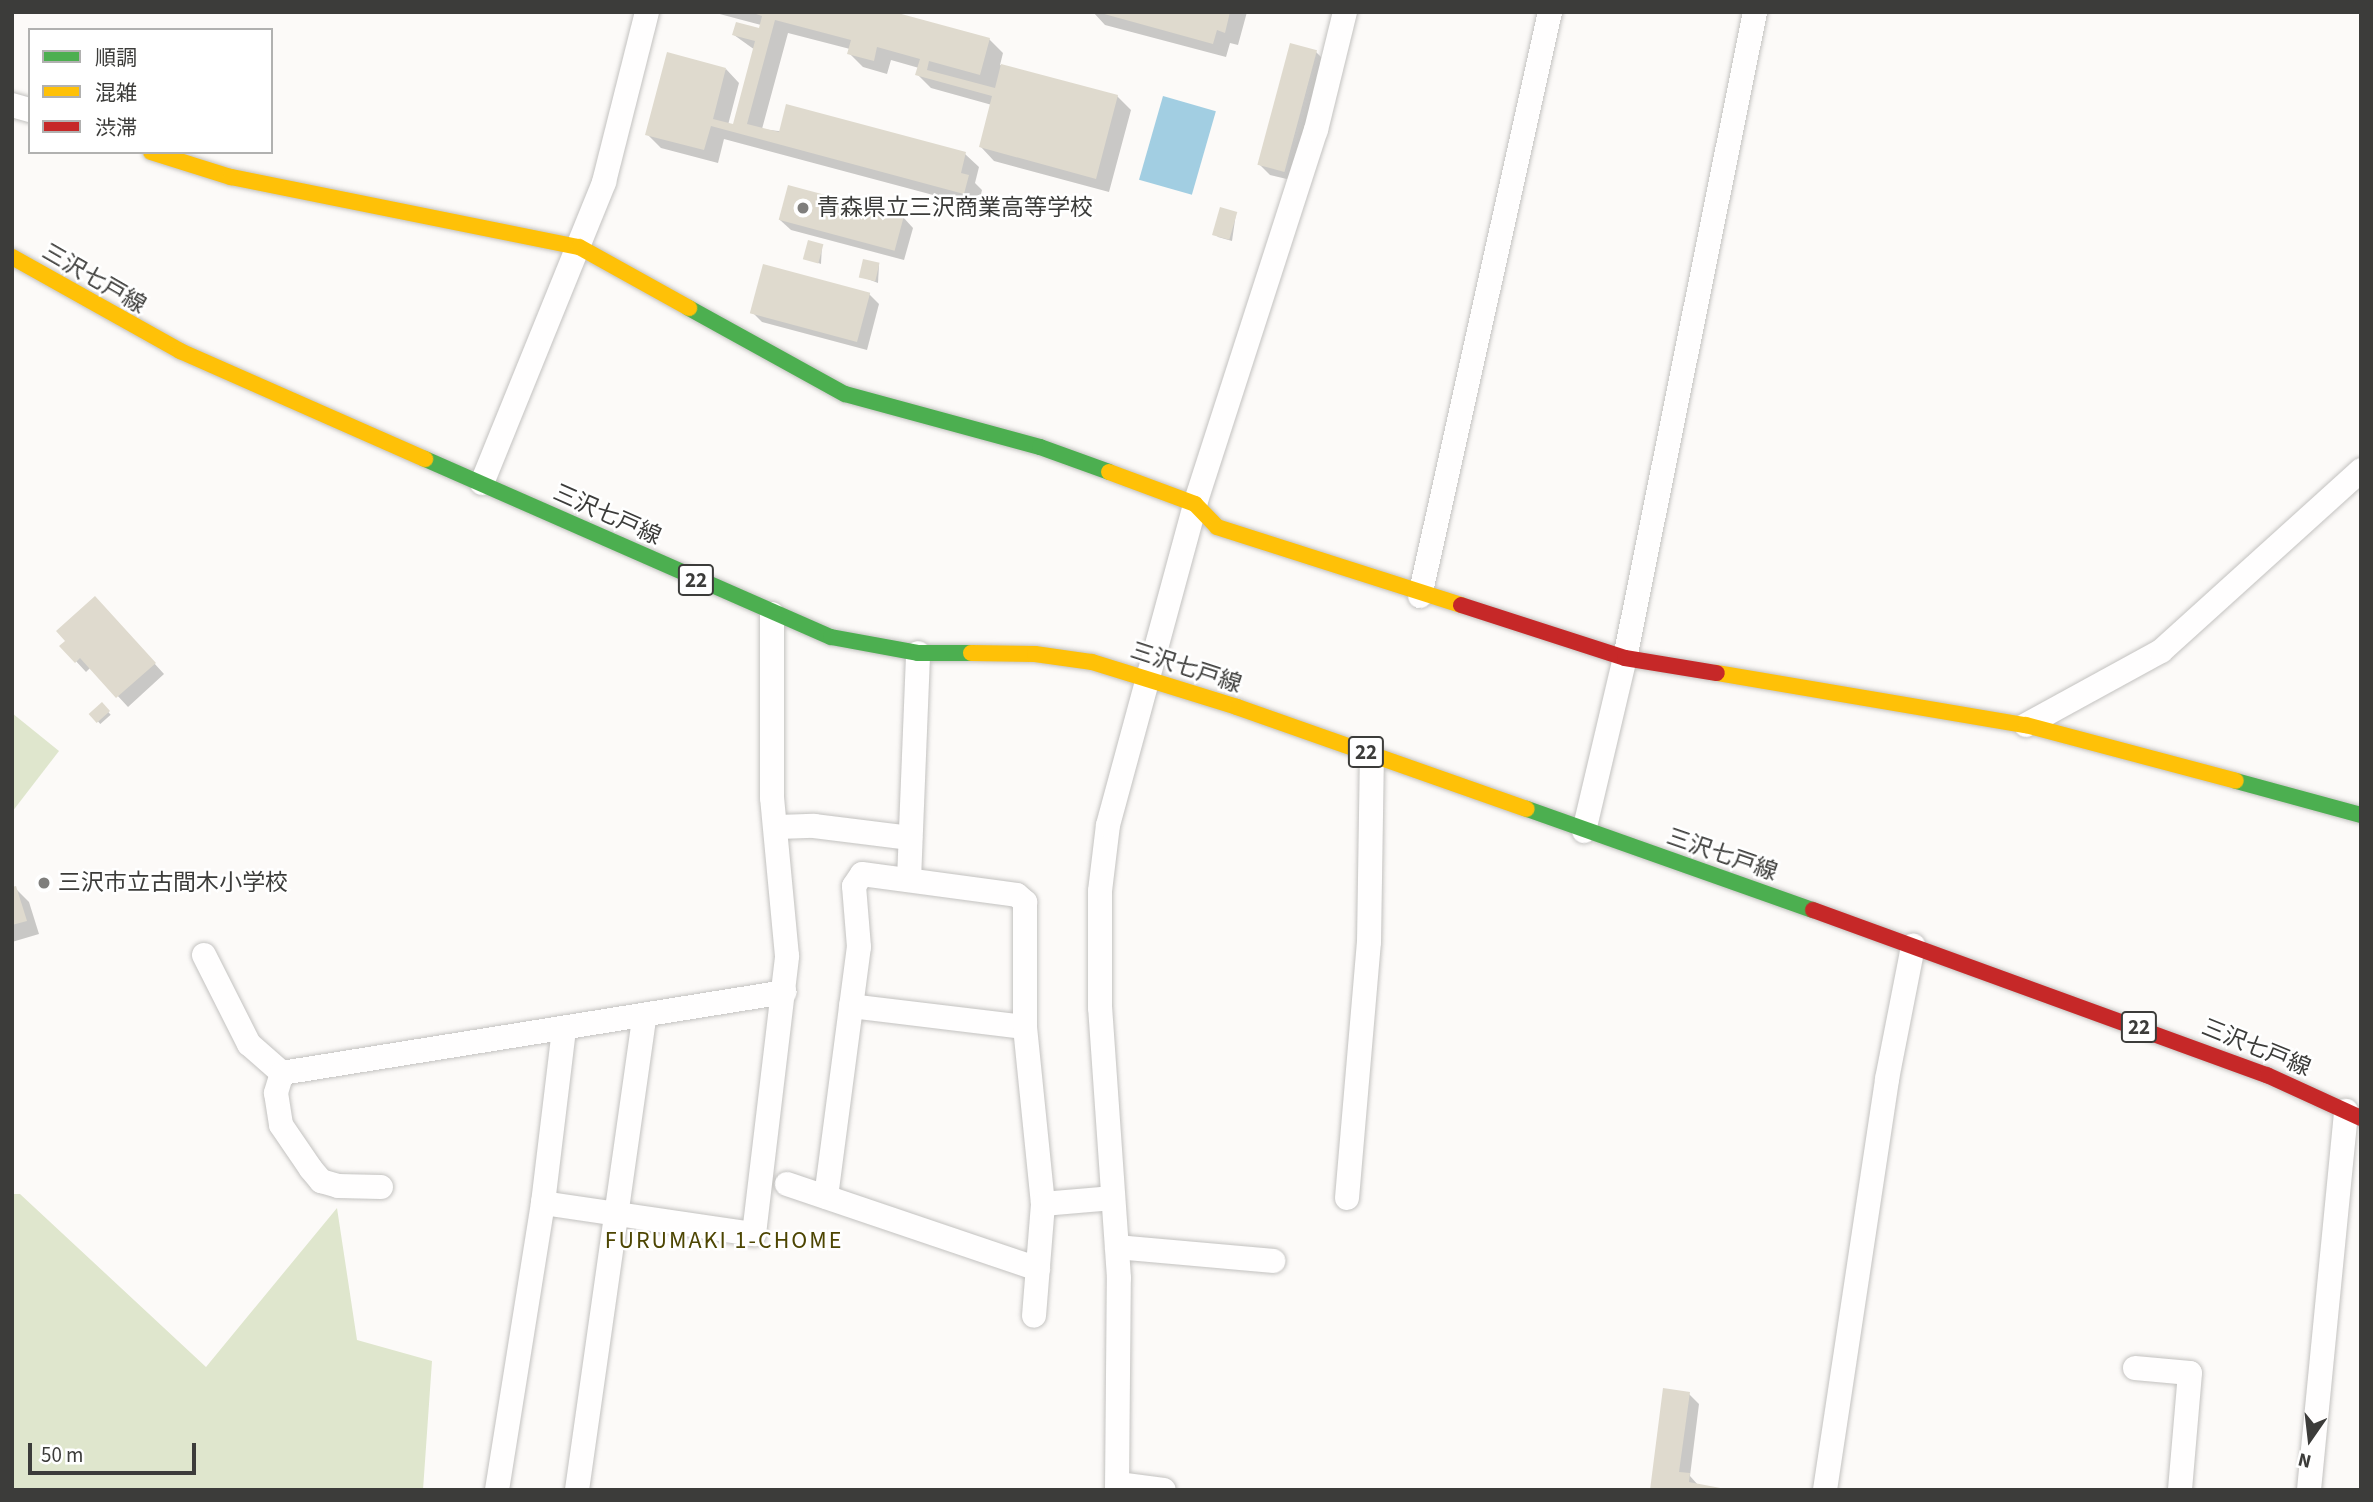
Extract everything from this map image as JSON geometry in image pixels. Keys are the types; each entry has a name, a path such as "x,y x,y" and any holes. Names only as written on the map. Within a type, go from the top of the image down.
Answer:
{"main road":[{"path":"156,154 230,177 579,247 845,394 1040,447 1195,504 1217,527 1420,596 1625,658 2025,725 2361,815"},
{"name":"三沢七戸線","path":"12,257 180,351 772,614 831,637 918,653 1035,654 1092,662 1372,754 1913,946 2267,1075 2354,1114"}],"street":[{"path":"482,483 604,182 647,12"},
{"path":"1164,1490 1118,1487 1121,1404 1116,1247 1100,1008 1100,891 1108,825 1195,504 1316,130 1345,12"},
{"path":"1420,596 1550,12"},
{"path":"1584,831 1625,658 1755,12"},
{"path":"2025,725 2161,651 2361,470"},
{"path":"543,1203 754,1234 785,992 778,827 772,798 772,614"},
{"path":"909,880 918,653"},
{"path":"1348,1198 1369,942 1372,754"},
{"path":"778,827 814,826 911,838"},
{"path":"826,1197 859,947 854,886 862,874 1017,895 1024,902 1025,1027 1043,1204 1034,1316"},
{"path":"1832,1489 1886,1079 1913,946"},
{"path":"204,955 249,1044 282,1073"},
{"path":"282,1073 785,992"},
{"path":"850,1006 1025,1027"},
{"path":"577,1490 645,1015"},
{"path":"497,1490 543,1203 564,1029"},
{"path":"282,1073 275,1093 281,1125 321,1181 338,1186 381,1187"},
{"path":"2309,1490 2354,1114"},
{"path":"787,1184 1038,1269"},
{"path":"1043,1204 1113,1198"},
{"path":"1116,1247 1273,1261"},
{"path":"2135,1368 2190,1373 2180,1490"}],"green space":[{"path":"12,713 59,751 12,812"},
{"path":"12,1194 20,1194 206,1367 337,1208 357,1340 432,1361 423,1490 12,1490"}],"water":[{"path":"1163,96 1216,111 1192,195 1139,180"}],"building":[{"path":"750,12 894,12 990,38 980,75 929,61 927,70 995,88 1001,64 1118,95 1096,179 979,147 992,96 915,75 920,59 877,47 874,61 847,54 851,40 775,20 747,124 779,132 786,104 966,152 961,173 969,175 964,194 711,126 704,150 645,135 667,52 726,68 713,119 733,124 755,41 732,35 736,22 759,28 762,16"},
{"path":"1097,12 1230,12 1225,33 1217,30 1213,44"},
{"path":"1290,43 1317,50 1284,172 1257,165"},
{"path":"788,185 904,216 895,251 779,220"},
{"path":"1220,207 1237,212 1229,240 1212,235"},
{"path":"808,240 823,244 818,263 803,259"},
{"path":"863,259 880,263 875,281 859,278"},
{"path":"763,264 870,293 857,342 750,313"},
{"path":"95,596 156,663 116,698 80,658 75,663 59,646 65,641 56,631"},
{"path":"102,702 110,711 97,723 89,714"},
{"path":"16,886 27,921 12,925 12,887"},
{"path":"1663,1388 1690,1392 1679,1472 1690,1473 1689,1482 1731,1490 1650,1490"}],"traffic: fast":[{"path":"689,308 845,394 1040,447 1109,472"},
{"path":"425,459 831,637 918,653 971,653"},
{"path":"2236,781 2361,815"},
{"path":"1527,809 1813,910"}],"traffic: slow":[{"path":"157,154 231,177 579,247 689,308"},
{"path":"12,257 180,351 425,459"},
{"path":"1109,472 1195,504 1217,527 1461,605"},
{"path":"971,653 1035,654 1092,662 1237,707 1527,809"},
{"path":"1717,673 2026,725 2236,781"}],"traffic: jam":[{"path":"1461,605 1625,658 1717,673"},
{"path":"1813,910 2267,1075 2361,1118"}],"place":[{"name":"青森県立三沢商業高等学校","path":"803,208"},
{"name":"三沢市立古間木小学校","path":"44,883"}],"district":[{"name":"FURUMAKI 1-CHOME","path":"724,1241"}]}
